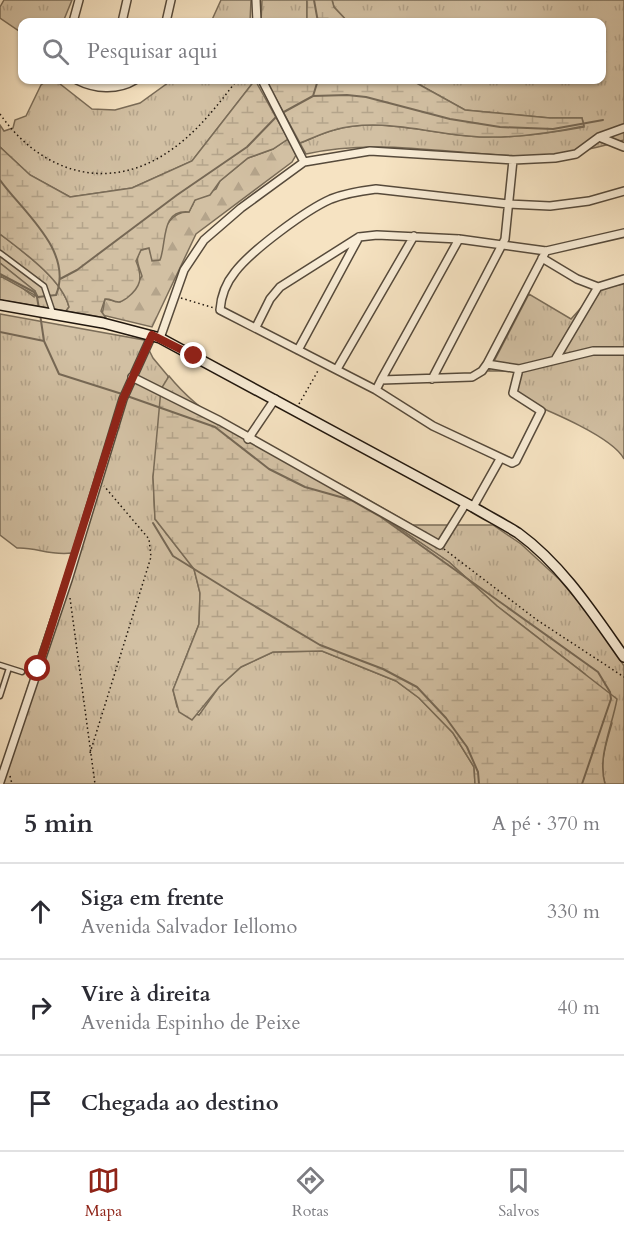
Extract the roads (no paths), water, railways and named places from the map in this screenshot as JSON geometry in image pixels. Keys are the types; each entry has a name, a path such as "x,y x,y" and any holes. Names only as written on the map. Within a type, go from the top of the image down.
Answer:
{"street":[{"path":"74,18 79,0"},
{"path":"123,18 127,0"},
{"path":"167,18 171,0"},
{"path":"256,0 256,18"},
{"path":"108,84 120,88 128,84"},
{"path":"264,84 304,162"},
{"path":"0,782 68,580 126,391 156,336 184,270 204,240 241,208 304,162 370,151 513,160 555,158 576,154 598,137 624,128"},
{"path":"598,137 624,147"},
{"path":"432,379 502,247 513,160"},
{"path":"519,369 513,393 540,411 516,461 509,463 433,426 376,390 220,310 222,295 236,271 268,242 329,200 354,191 376,189 508,204 564,206 624,191"},
{"path":"256,327 270,299 280,288 359,237 414,236 459,239 544,254 624,233"},
{"path":"337,369 414,236"},
{"path":"298,350 359,237"},
{"path":"376,390 459,239"},
{"path":"544,254 577,279 598,287 624,279"},
{"path":"381,380 472,377 482,371 544,254"},
{"path":"556,358 598,287"},
{"path":"0,305 156,336 470,505 518,534 548,561 590,607 624,657"},
{"path":"487,364 519,369 556,358 593,351 624,351"},
{"path":"132,377 220,421 248,439 386,512 440,545 500,459"},
{"path":"248,439 275,399"}],"lane":[{"path":"0,253 44,286 53,314"},
{"path":"0,665 22,672"},
{"path":"0,696 9,668"}],"waterway":[{"path":"314,0 317,18"},
{"path":"313,96 317,84"},
{"path":"282,113 313,96 347,95 366,97 450,119 500,127 553,129 603,120"},
{"path":"60,279 77,270 177,195 247,147 277,116"},
{"path":"0,180 43,233 58,263 60,279 56,295 38,297"},
{"path":"0,274 34,292 37,297"},
{"path":"37,297 39,309"},
{"path":"40,314 44,341 59,374 122,394"},
{"path":"0,332 44,341"},
{"path":"127,396 215,427 269,469 305,487 351,500 381,517 598,672 610,692 611,699 582,784"},
{"path":"153,523 173,556 320,645 383,669 417,687 446,718 467,747 478,772 479,784"}]}
